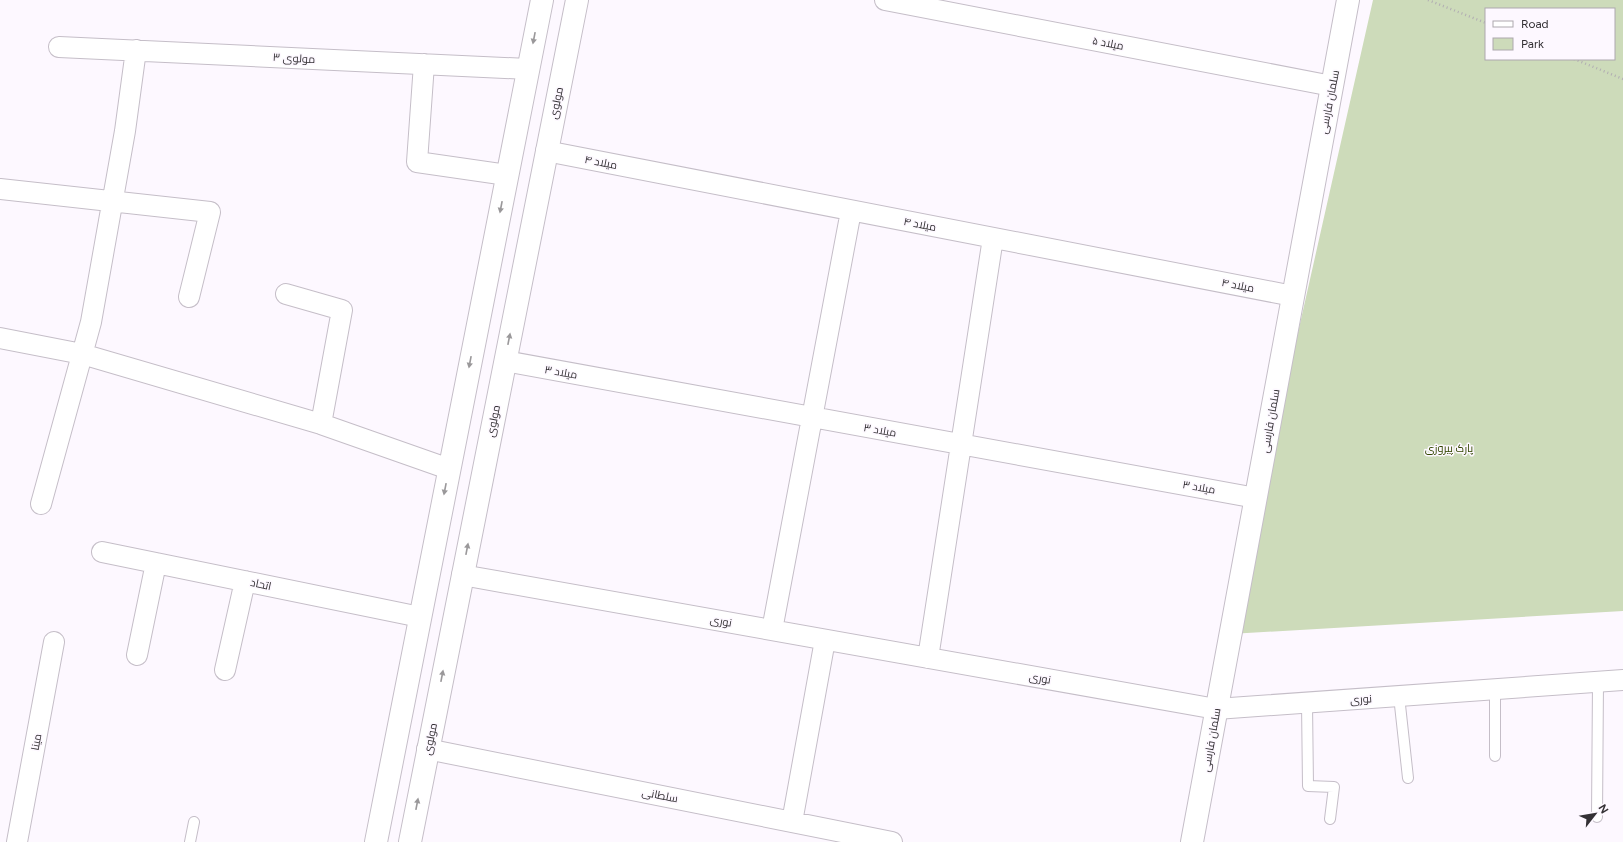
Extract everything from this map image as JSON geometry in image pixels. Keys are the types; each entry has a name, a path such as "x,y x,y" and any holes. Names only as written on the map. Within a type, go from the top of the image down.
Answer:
{"street":[{"name":"میلاد ۵","path":"885,0 1332,86"},
{"name":"سلمان فارسی","path":"1192,842 1348,0"},
{"path":"376,842 541,3 575,6"},
{"name":"مولوی","path":"410,842 575,6"},
{"name":"مولوی ۳","path":"59,47 528,69"},
{"path":"41,504 90,322 126,131 136,50"},
{"path":"424,64 417,162 507,175"},
{"name":"میلاد ۴","path":"546,151 1293,296"},
{"path":"0,189 210,212 189,297"},
{"path":"772,630 852,211"},
{"path":"928,658 993,238"},
{"path":"286,294 342,310 321,424"},
{"path":"0,338 82,354 321,424 449,469"},
{"name":"میلاد ۳","path":"504,361 1256,498"},
{"name":"اتحاد","path":"102,552 420,617"},
{"path":"137,655 156,563"},
{"name":"نوری","path":"462,575 1216,709 1623,680"},
{"path":"226,670 245,581"},
{"path":"792,822 825,640"},
{"name":"مینا","path":"17,842 54,642"},
{"name":"سلطانی","path":"428,749 892,842"}],"lane":[{"path":"1597,817 1598,682"},
{"path":"1495,689 1495,756"},
{"path":"1399,696 1408,778"},
{"path":"1307,703 1308,786 1334,787 1330,819"},
{"path":"190,842 194,822"}],"path":[{"path":"1428,0 1485,23"},
{"path":"1576,60 1623,79"}],"green space":[{"name":"پارک پیروزی","path":"1373,0 1623,0 1623,611 1230,634"}]}
